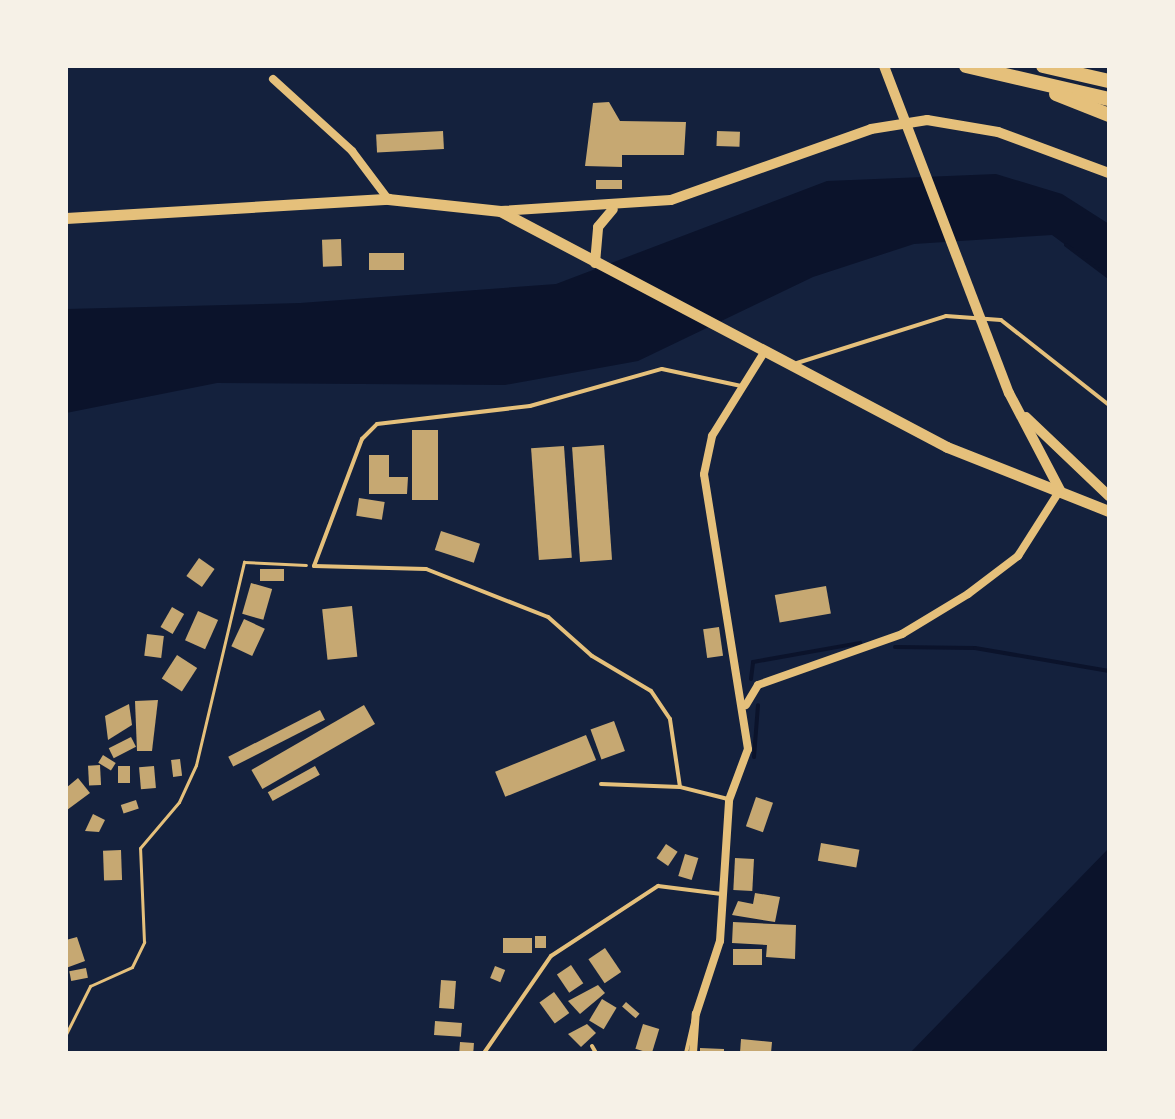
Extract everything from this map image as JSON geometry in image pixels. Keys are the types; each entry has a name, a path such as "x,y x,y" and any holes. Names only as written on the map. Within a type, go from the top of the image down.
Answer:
{"highway":[{"path":"966,66 1109,99"},
{"path":"1043,66 1109,81"},
{"path":"1015,77 1109,115"}],"main road":[{"path":"66,218 388,199 500,211 947,447 1109,511"}],"street":[{"path":"746,705 758,685 902,634 968,594 1018,556 1060,490 1009,393 884,66"},
{"path":"273,79 352,151 388,199"},
{"path":"500,211 613,209 708,190 871,129 927,120 998,132 1109,173"},
{"path":"595,263 598,227 613,209"},
{"path":"693,1053 696,1014 712,979 723,894 729,800 748,749 746,705 704,474 712,436 765,351"},
{"path":"1016,407 1109,496"}],"lane":[{"path":"791,365 946,316 1001,320 1109,405"},
{"path":"680,787 670,719 651,691 592,656 548,617 426,569 314,566 362,439 377,424 530,406 662,369 741,386"},
{"path":"601,784 680,787 729,800"},
{"path":"484,1053 551,956 635,900 658,886 723,894"},
{"path":"686,1053 696,1014"},
{"path":"592,1046 596,1053"}],"path":[{"path":"66,1034 90,986 132,967 144,942 140,848 179,802 196,765 244,562 314,566"}],"water":[{"path":"996,174 1062,194 1109,224 1109,277 1052,235 914,244 813,277 638,361 505,385 217,383 66,413 66,309 300,303 556,284 827,181"},
{"path":"1109,848 1109,1053 910,1053"}],"building":[{"path":"609,102 620,121 686,122 684,155 622,155 622,167 585,166 593,103"},
{"path":"443,131 444,149 377,152 376,135"},
{"path":"717,131 740,132 739,147 716,146"},
{"path":"596,180 622,180 622,189 596,189"},
{"path":"341,239 342,266 323,267 322,240"},
{"path":"369,253 404,253 404,270 369,270"},
{"path":"412,430 438,430 438,500 412,500"},
{"path":"604,445 612,560 580,562 572,447"},
{"path":"564,446 572,558 539,560 531,448"},
{"path":"369,455 389,455 389,477 408,477 407,494 369,494"},
{"path":"359,498 385,502 382,520 356,516"},
{"path":"441,531 480,544 474,563 435,550"},
{"path":"199,558 215,569 202,587 186,576"},
{"path":"260,569 284,569 284,581 260,581"},
{"path":"251,583 272,589 263,620 242,614"},
{"path":"826,586 831,614 780,623 775,595"},
{"path":"352,606 357,657 327,660 322,609"},
{"path":"172,607 184,614 173,634 161,627"},
{"path":"198,611 218,620 205,649 185,640"},
{"path":"244,619 265,629 252,656 231,646"},
{"path":"719,627 723,656 707,658 703,629"},
{"path":"147,634 164,636 161,658 144,656"},
{"path":"177,655 197,668 182,692 162,678"},
{"path":"158,700 152,751 137,751 135,701"},
{"path":"129,704 132,725 108,740 105,716"},
{"path":"364,705 375,724 262,789 251,770"},
{"path":"320,710 325,720 233,767 228,757"},
{"path":"614,721 625,751 601,760 591,730"},
{"path":"586,735 596,760 505,797 495,772"},
{"path":"131,737 136,747 114,758 109,748"},
{"path":"103,755 116,763 111,771 98,763"},
{"path":"180,759 182,776 173,777 171,760"},
{"path":"100,765 101,785 89,786 88,766"},
{"path":"118,766 130,766 130,783 118,783"},
{"path":"154,766 156,788 141,789 139,767"},
{"path":"315,766 320,775 273,801 268,792"},
{"path":"78,778 90,793 67,810 66,788"},
{"path":"756,797 773,803 763,832 746,826"},
{"path":"136,800 139,809 124,814 121,805"},
{"path":"93,814 105,820 99,832 85,831"},
{"path":"821,843 859,850 856,867 818,861"},
{"path":"666,844 678,852 668,866 656,858"},
{"path":"121,850 122,880 104,881 103,851"},
{"path":"685,854 698,858 692,880 678,876"},
{"path":"735,858 754,859 752,891 733,890"},
{"path":"755,893 780,897 775,922 732,915 738,901 753,904"},
{"path":"733,922 796,925 795,959 766,957 767,945 732,943"},
{"path":"535,936 546,936 546,948 535,948"},
{"path":"77,937 85,961 66,968 66,940"},
{"path":"503,938 532,938 532,953 503,953"},
{"path":"605,948 621,972 605,983 588,959"},
{"path":"733,949 762,949 762,965 733,965"},
{"path":"571,965 583,983 569,993 557,975"},
{"path":"495,966 505,970 500,982 490,978"},
{"path":"86,968 88,978 71,981 69,971"},
{"path":"441,980 456,981 454,1009 439,1008"},
{"path":"598,985 605,993 580,1014 568,1001"},
{"path":"554,992 569,1013 555,1024 539,1003"},
{"path":"602,999 617,1008 604,1029 589,1020"},
{"path":"626,1002 640,1014 636,1018 622,1007"},
{"path":"435,1021 462,1023 461,1037 434,1035"},
{"path":"587,1024 596,1033 581,1047 568,1034"},
{"path":"643,1024 659,1029 652,1053 635,1049"},
{"path":"741,1039 772,1042 771,1053 740,1053"},
{"path":"460,1042 474,1043 473,1053 459,1053"},
{"path":"700,1048 724,1049 724,1053 700,1053"}],"waterway":[{"path":"1066,245 1109,277"},
{"path":"751,679 753,662 860,643"},
{"path":"895,647 975,648 1109,671"},
{"path":"754,757 758,705"}]}
